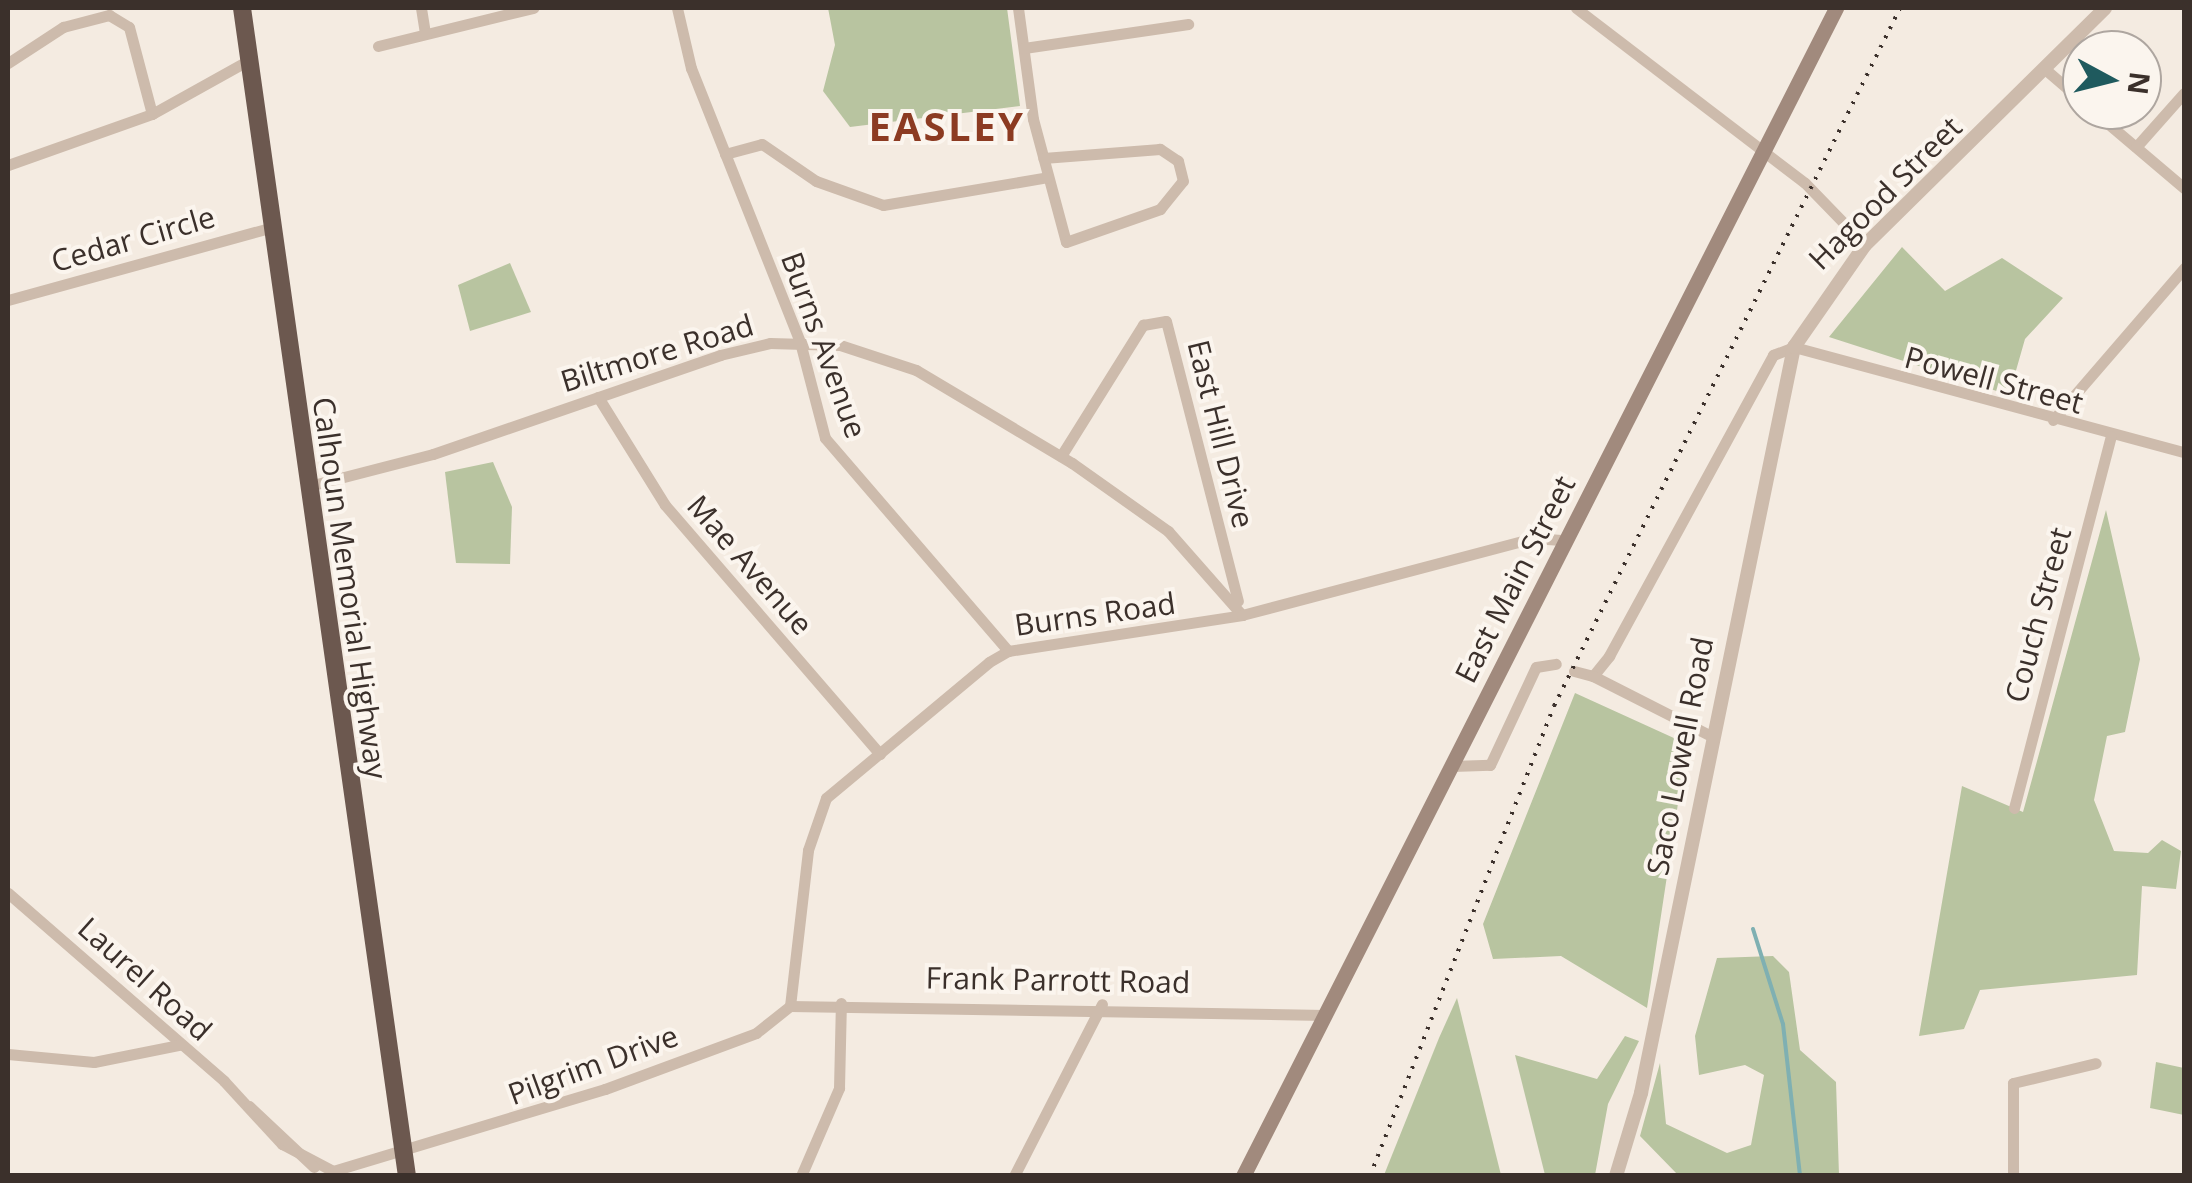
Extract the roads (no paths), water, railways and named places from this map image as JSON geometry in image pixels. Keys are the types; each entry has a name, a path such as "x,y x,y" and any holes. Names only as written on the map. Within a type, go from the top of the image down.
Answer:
{"highway":[{"name":"Calhoun Memorial Highway","path":"242,8 407,1176"}],"main road":[{"name":"East Main Street","path":"1243,1176 1836,8"}],"street":[{"path":"421,8 425,34"},
{"path":"378,46 533,8"},
{"name":"Burns Avenue","path":"677,8 725,154 800,342 832,451 1008,651"},
{"path":"1018,8 1043,158 1066,242 1160,209 1183,180 1178,161 1135,145 1043,158"},
{"path":"1576,8 1763,150 1865,245"},
{"name":"Hagood Street","path":"1594,676 1772,355 1794,347 1865,245 2105,8"},
{"path":"8,63 64,27 110,16 128,28 152,114"},
{"path":"1024,48 1188,24"},
{"path":"8,166 152,114 249,60"},
{"path":"2046,70 2062,84"},
{"path":"2136,146 2184,94"},
{"path":"2116,130 2184,188"},
{"path":"725,154 762,144 816,181 883,205 1048,177"},
{"name":"Cedar Circle","path":"8,300 273,227"},
{"path":"2053,420 2184,268"},
{"name":"East Hill Drive","path":"1062,456 1143,325 1166,321 1242,615"},
{"name":"Biltmore Road","path":"309,486 598,398 720,355 800,342 916,370 1062,456 1168,531 1242,615"},
{"name":"Powell Street","path":"1794,347 2111,436 2184,452"},
{"name":"Saco Lowell Road","path":"1616,1176 1794,347"},
{"name":"Mae Avenue","path":"598,398 642,477 880,754"},
{"name":"Couch Street","path":"2014,808 2111,436"},
{"name":"Burns Road","path":"790,1006 817,815 880,754 1008,651 1242,615 1533,538 1565,540"},
{"path":"1452,766 1490,765 1536,667 1556,664"},
{"path":"1574,671 1594,676 1713,737"},
{"name":"Laurel Road","path":"8,893 248,1106 309,1171"},
{"path":"801,1176 839,1088 841,1003"},
{"path":"1014,1176 1102,1004"},
{"name":"Frank Parrott Road","path":"790,1006 1102,1004 1325,1015"},
{"name":"Pilgrim Drive","path":"309,1171 353,1168 756,1033 790,1006"},
{"path":"8,1054 94,1062 179,1045"},
{"path":"2013,1176 2013,1083 2096,1063"}],"waterway":[{"path":"1753,929 1783,1024 1800,1176"}],"railway":[{"path":"1370,1176 1554,706 1900,8"}],"district":[{"name":"EASLEY","path":"947,126"}]}
